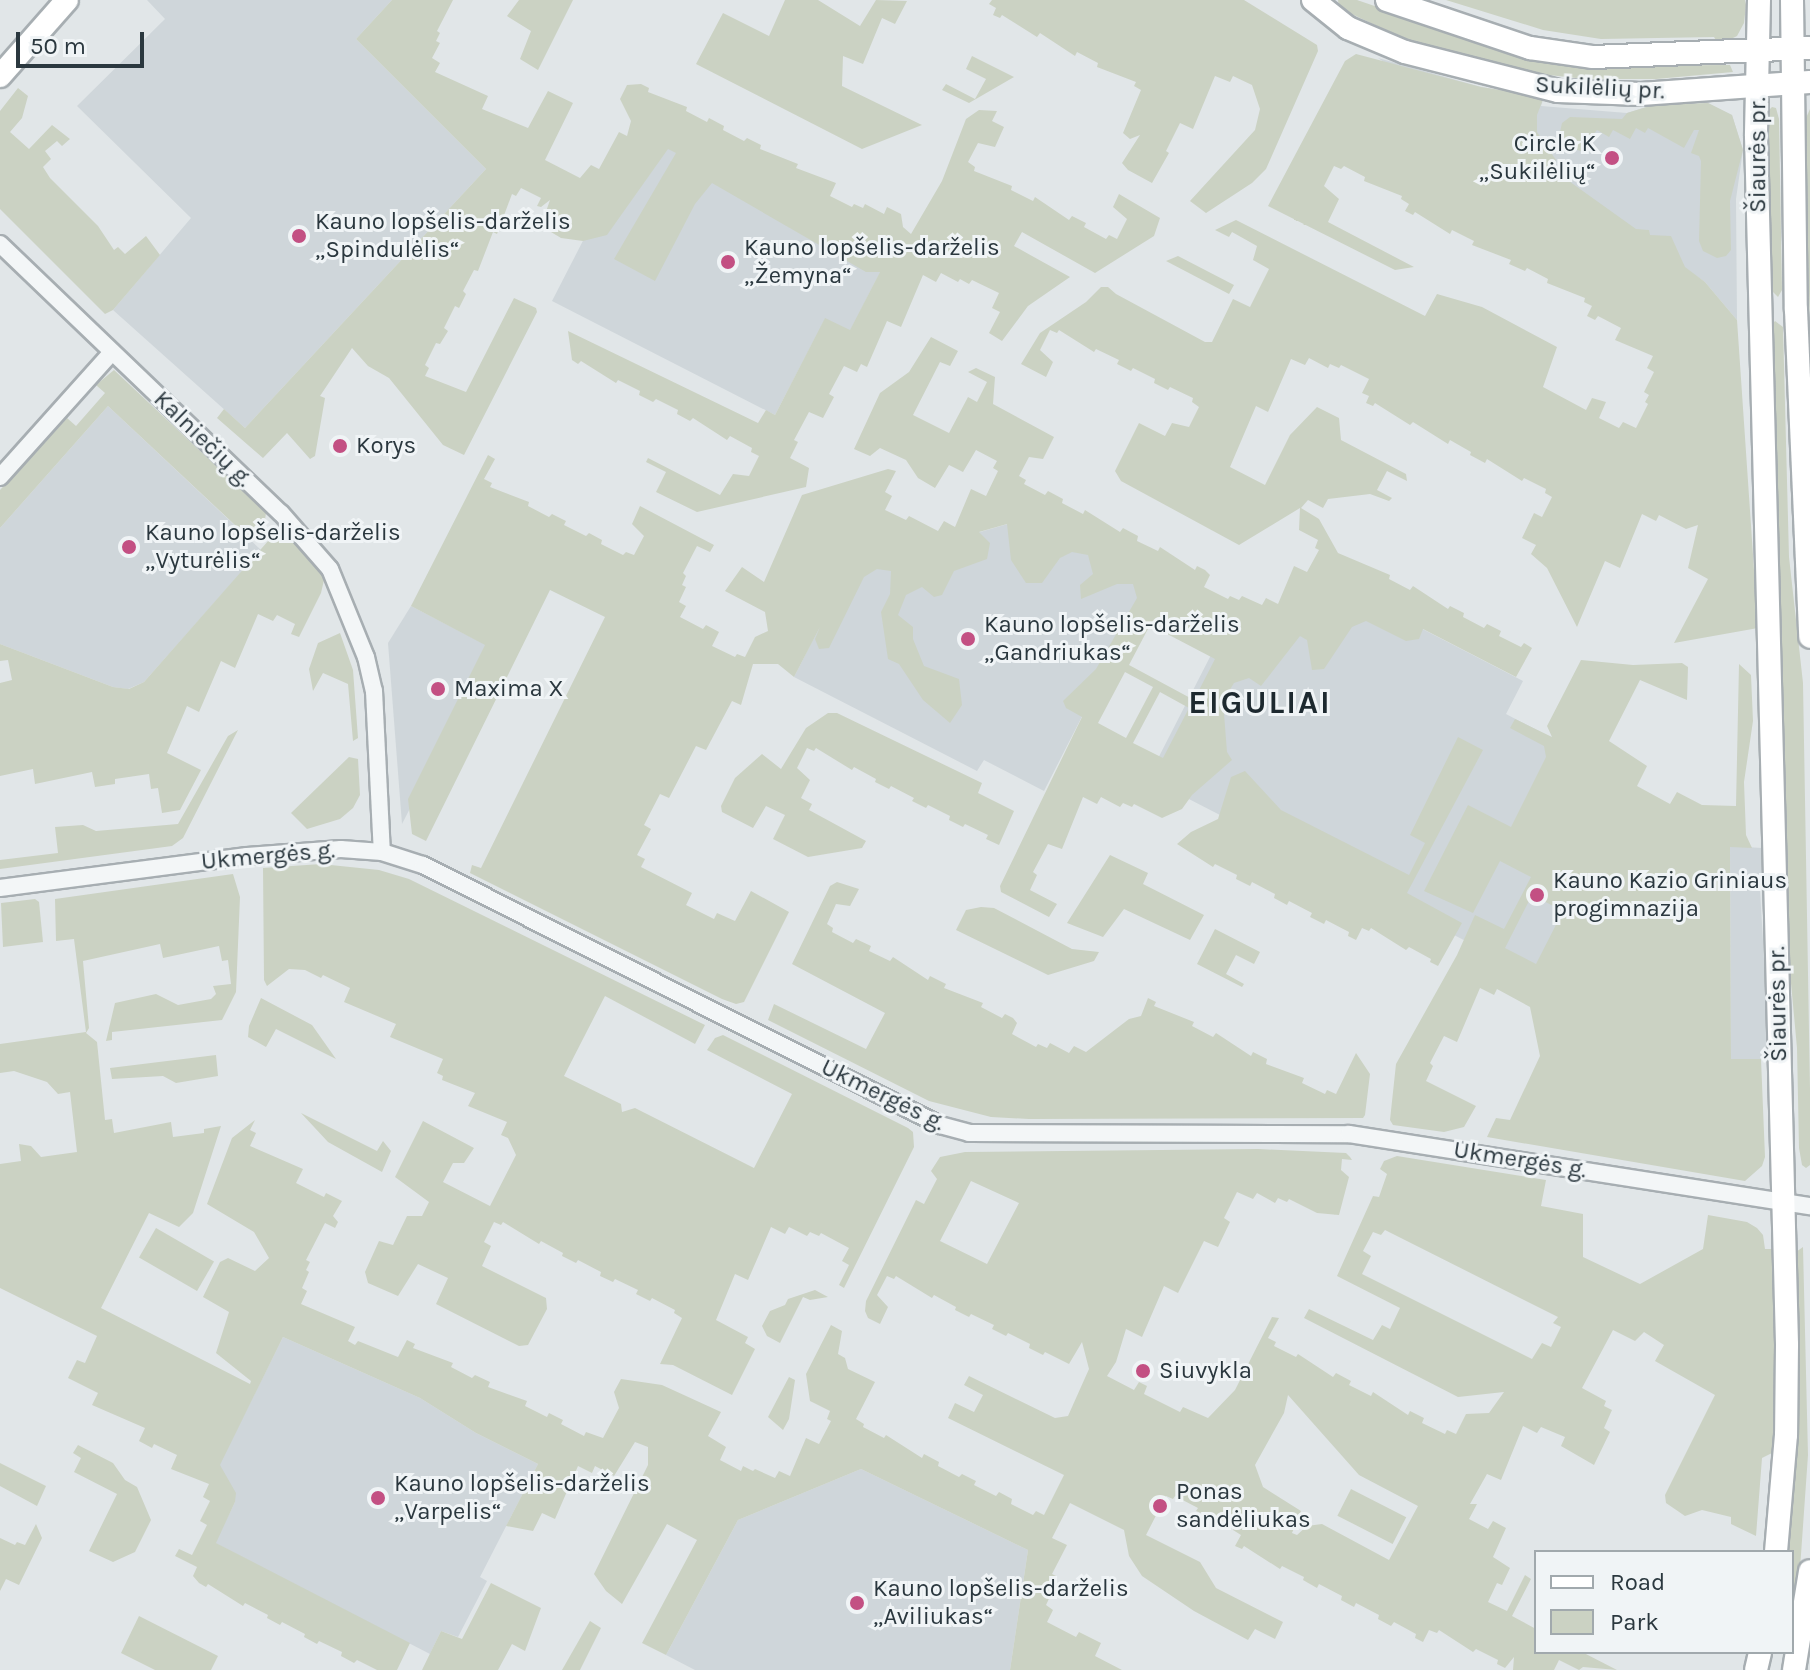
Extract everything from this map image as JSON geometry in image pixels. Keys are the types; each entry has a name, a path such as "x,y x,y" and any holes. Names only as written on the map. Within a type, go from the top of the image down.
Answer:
{"main road":[{"name":"Sukilėlių pr.","path":"1313,0 1348,28 1405,52 1534,87 1558,91 1641,94 1801,82"},
{"name":"Sukilėlių pr.","path":"1387,0 1530,48 1577,54 1801,49"},
{"name":"Šiaurės pr.","path":"1759,0 1760,311 1786,1435 1776,1550"},
{"name":"Šiaurės pr.","path":"1792,0 1801,49 1796,310 1810,637"},
{"path":"0,76 56,4"},
{"path":"1760,311 1796,310"},
{"path":"1794,1670 1810,1571"}],"street":[{"name":"Kalniečių g.","path":"0,244 281,513 330,569 366,657 374,691 382,852"},
{"path":"0,477 112,352"},
{"name":"Ukmergės g.","path":"0,888 247,856 341,849 382,852 423,865 940,1125 969,1133 1349,1134 1810,1206"}],"shaded area":[{"name":"Kauno lopšelis-darželis „Spindulėlis“","path":"147,0 392,0 356,39 486,169 245,428 113,310 191,218 77,106 165,19"},
{"path":"1378,58 1481,87 1544,97 1541,106 1627,113 1653,105 1708,103 1732,115 1743,150 1736,199 1737,320 1705,282"},
{"name":"Kauno lopšelis-darželis „Žemyna“","path":"642,126 890,253 850,331 825,319 775,415 552,301"},
{"name":"Kauno lopšelis-darželis „Vyturėlis“","path":"108,406 261,550 144,682 128,689 113,687 0,644 0,528"},
{"name":"Kauno lopšelis-darželis „Gandriukas“","path":"876,517 932,546 1028,518 1151,581 1044,791 984,760 977,771 794,677"},
{"name":"Kauno Kazio Griniaus progimnazija","path":"1314,573 1523,681 1506,714 1612,769 1563,991 1148,778 1232,614 1280,639"},
{"path":"411,606 492,648 402,824 388,643"},
{"path":"1730,846 1762,848 1766,880 1760,891 1770,1059 1731,1060"},
{"name":"Kauno lopšelis-darželis „Varpelis“","path":"283,1337 420,1398 476,1433 538,1464 480,1577 487,1581 458,1637 441,1631 430,1654 215,1543 235,1502 219,1465"},
{"name":"Kauno lopšelis-darželis „Aviliukas“","path":"861,1469 1028,1550 1010,1670 695,1670 666,1655 738,1520"}],"green space":[{"path":"392,0 453,0 437,31 440,33 436,41 440,43 432,58 440,63 435,72 488,96 482,109 528,128 548,91 573,103 545,160 580,178 591,165 599,169 619,132 627,136 631,121 620,99 627,85 641,84 649,88 648,92 687,107 686,111 707,122 709,118 744,141 747,138 761,145 760,149 798,164 796,168 836,183 830,196 852,207 854,204 863,208 865,204 884,214 887,207 901,214 903,227 911,234 942,181 966,119 979,110 997,111 992,121 1004,127 995,147 978,143 968,162 975,167 974,171 1012,186 1011,190 1033,201 1035,197 1069,220 1072,216 1086,223 1084,227 1106,239 1109,235 1117,239 1127,219 1113,207 1119,194 1160,218 1154,236 1095,273 1022,232 1014,246 1070,277 1028,306 1002,341 989,333 1000,312 992,308 999,293 972,280 969,284 960,279 958,282 941,273 936,282 923,275 901,327 887,321 867,367 861,364 857,372 844,366 829,394 834,397 823,418 809,412 794,440 798,442 790,458 809,468 806,487 697,512 656,492 666,472 646,462 648,458 720,495 733,474 749,476 759,456 751,452 752,448 730,436 727,440 693,418 690,421 677,414 678,410 639,395 640,391 618,380 616,383 581,361 578,364 572,360 568,331 758,423 766,410 775,415 825,318 850,330 880,272 866,272 712,183 695,204 655,281 614,259 676,153 668,149 607,235 583,241 561,238 541,226 550,200 541,207 537,206 541,198 521,188 516,196 512,194 497,234 493,232 478,271 474,270 463,291 466,294 459,308 455,306 444,328 448,331 440,344 436,343 425,365 429,368 425,376 466,392 514,298 536,308 537,312 464,455 443,445 389,378 368,366 352,348 320,396 325,398 315,456 310,459 287,433 263,458 217,418 224,409 245,428 486,169 356,39"},
{"path":"519,0 573,0 538,70 520,59 531,31 507,16"},
{"path":"785,0 818,0 860,26 876,0 907,1 895,24 882,18 863,64 843,56 842,86 922,125 862,149 696,64 723,13 769,36"},
{"path":"992,0 1244,0 1317,45 1318,51 1266,169 1252,183 1206,213 1190,201 1255,130 1260,109 1252,85 1233,76 1230,82 1215,76 1193,129 1180,123 1166,151 1169,153 1152,183 1128,170 1122,163 1140,135 1130,139 1123,133 1141,90 1134,86 1136,82 1097,67 1098,63 1077,52 1075,56 1040,33 1037,37 1002,15 1000,18 993,15 996,8 989,4"},
{"path":"1338,0 1357,0 1524,57 1587,66 1730,65 1733,72 1656,79 1585,79 1521,72 1437,52 1409,41 1339,8"},
{"path":"1446,0 1745,0 1746,5 1744,23 1737,36 1719,45 1714,37 1601,39 1543,30"},
{"path":"1356,54 1481,87 1544,97 1537,115 1537,132 1556,160 1552,169 1636,229 1649,230 1650,235 1671,236 1685,267 1705,282 1737,320 1758,628 1674,643 1708,579 1688,568 1698,525 1686,529 1659,515 1656,521 1642,514 1620,568 1605,561 1577,627 1547,568 1531,554 1536,545 1522,538 1534,513 1542,517 1552,497 1545,493 1546,489 1524,478 1522,481 1487,459 1485,463 1450,440 1448,444 1375,403 1373,406 1366,403 1369,396 1362,393 1369,379 1341,365 1339,368 1330,364 1328,368 1309,358 1305,365 1291,359 1268,412 1256,406 1230,467 1265,485 1290,435 1317,407 1339,418 1341,440 1406,474 1407,481 1387,471 1377,490 1392,498 1389,501 1370,494 1328,499 1323,508 1308,500 1301,508 1319,519 1338,553 1390,575 1389,579 1410,590 1413,586 1448,609 1450,606 1464,613 1463,617 1484,628 1487,624 1501,631 1499,636 1521,647 1524,643 1532,648 1516,677 1423,629 1419,639 1406,641 1366,621 1352,627 1324,669 1312,670 1307,640 1300,636 1261,686 1249,678 1234,683 1223,701 1227,752 1232,760 1192,795 1182,809 1162,818 1134,804 1132,807 1123,803 1120,807 1101,797 1097,804 1083,797 1062,849 1048,844 1033,872 1037,875 1030,890 1057,904 1049,917 1001,892 1000,886 1082,717 1066,708 1063,701 1096,669 1137,598 1133,584 1117,584 1081,599 1080,585 1093,574 1088,555 1072,552 1060,558 1042,583 1026,583 1011,560 1007,524 979,532 990,543 987,559 954,571 942,595 934,597 922,587 906,595 898,615 913,627 913,639 924,666 959,679 962,705 950,723 923,700 899,664 888,659 881,612 890,594 891,571 877,569 864,577 829,648 819,649 815,639 820,627 794,677 778,664 753,664 741,705 732,701 706,750 696,746 669,798 660,794 644,825 651,829 637,855 645,859 641,867 692,893 686,905 714,919 717,913 735,921 751,891 789,912 744,1002 736,1004 722,999 470,873 472,865 481,868 605,617 550,590 426,841 412,834 408,799 485,645 411,606 488,455 495,459 484,479 492,483 490,487 529,502 528,506 549,517 552,514 566,521 564,525 586,536 589,533 602,540 601,544 623,555 626,552 634,555 644,536 632,524 640,506 714,545 710,552 697,546 683,573 686,576 682,585 686,587 679,602 686,606 680,617 703,629 706,625 719,632 712,646 735,657 737,654 745,657 755,637 768,631 765,612 725,591 742,567 764,582 802,495 888,469 896,471 885,492 892,496 885,510 906,520 909,516 938,531 944,521 955,527 971,489 986,496 998,471 993,468 997,461 976,450 963,472 949,465 935,488 918,478 906,460 880,448 870,456 854,449 880,393 909,372 931,337 958,351 950,366 940,362 913,415 949,433 968,397 977,402 987,382 968,372 976,368 995,377 993,404 1054,437 1043,459 1029,457 1019,476 1026,480 1024,484 1045,495 1048,491 1063,499 1062,503 1083,514 1085,510 1120,532 1123,528 1138,536 1137,541 1158,551 1160,547 1195,570 1197,566 1205,570 1210,575 1204,587 1228,599 1230,596 1239,600 1242,596 1262,605 1266,598 1278,604 1294,566 1307,572 1319,550 1315,548 1318,540 1299,530 1300,508 1239,545 1121,481 1115,471 1139,423 1165,436 1172,423 1189,427 1199,407 1192,402 1193,398 1154,383 1155,379 1117,364 1119,360 1096,349 1094,352 1059,330 1057,333 1050,330 1040,350 1053,362 1046,377 1021,364 1040,333 1086,302 1101,287 1108,287 1205,342 1212,342 1233,299 1250,307 1269,269 1253,260 1257,246 1232,232 1229,237 1215,230 1236,220 1425,316 1437,294 1482,307 1557,347 1543,387 1586,410 1592,398 1606,402 1599,418 1619,428 1623,422 1636,428 1648,404 1645,402 1649,395 1644,392 1654,372 1647,368 1653,356 1615,340 1621,328 1598,316 1595,320 1587,316 1592,306 1584,302 1585,298 1547,283 1548,279 1527,268 1525,271 1509,264 1511,260 1472,245 1474,241 1452,230 1450,234 1415,212 1413,215 1405,211 1409,204 1401,199 1402,196 1364,181 1365,177 1344,166 1341,169 1334,166 1324,186 1339,199 1328,222 1414,267 1395,270 1268,206 1345,61","holes":["1150,625 1215,659 1194,700 1129,665","1125,672 1153,687 1126,738 1098,723","1160,692 1189,708 1163,758 1133,743"]},
{"path":"972,56 1014,77 969,103 942,90 946,84 975,99 986,79 966,69"},
{"path":"18,88 28,96 22,118 10,132 29,149 52,125 70,139 62,146 57,141 45,151 51,159 43,167 50,178 98,226 114,250 118,247 125,254 146,236 160,255 113,310 105,314 0,209 0,111"},
{"path":"1708,103 1732,115 1743,150 1730,201 1731,250 1726,256 1717,258 1703,251 1699,241 1701,161 1699,156 1691,153 1699,130 1694,130 1684,148 1648,128 1645,133 1636,128 1630,139 1613,130 1609,137 1597,130 1581,151 1567,147 1561,141 1560,132 1562,123 1570,117 1622,119 1627,113 1653,105"},
{"path":"1772,107 1776,108 1779,119 1782,290 1778,297 1772,291 1767,140 1767,112"},
{"path":"1810,109 1810,325 1805,158 1806,118"},
{"path":"1178,256 1234,285 1229,294 1166,261"},
{"path":"1775,321 1783,327 1789,557 1803,683 1810,1089 1810,1165 1806,1168 1802,1165 1799,1148 1797,1048 1786,929 1771,326"},
{"path":"114,370 266,513 264,526 252,541 108,406 0,528 0,490 67,418 76,426 105,393 96,385"},
{"path":"276,532 286,532 318,568 324,580 321,593 299,637 291,634 295,624 277,615 273,621 258,614 235,668 221,661 199,712 187,706 167,753 201,770 180,810 162,813 158,788 151,789 149,774 115,779 115,784 95,787 92,772 35,784 33,769 0,776 0,683 12,680 8,660 0,661 0,644 113,687 129,689 144,682"},
{"path":"340,633 353,670 358,738 353,741 348,684 323,673 313,691 309,669 318,643"},
{"path":"1581,660 1633,665 1682,663 1688,667 1687,700 1640,680 1609,741 1647,766 1637,786 1670,804 1677,792 1702,805 1736,806 1739,664 1751,675 1753,721 1744,782 1746,835 1752,848 1730,847 1731,1059 1761,1059 1765,1157 1762,1166 1745,1181 1487,1137 1496,1118 1510,1120 1540,1056 1530,1007 1497,989 1494,995 1480,988 1457,1042 1444,1036 1430,1063 1433,1066 1426,1081 1476,1106 1464,1127 1444,1132 1393,1125 1390,1120 1396,1064 1457,955 1475,915 1504,929 1531,877 1500,861 1473,913 1424,891 1468,805 1511,827 1546,757 1544,746 1510,728 1515,719 1552,737 1547,726","holes":["1532,895 1563,911 1536,964 1505,948"]},
{"path":"828,713 837,713 982,783 978,793 1014,811 999,845 986,839 988,835 949,820 950,816 912,801 914,798 875,782 876,779 854,767 852,770 816,748 814,751 807,748 797,768 810,780 801,798 812,804 809,810 866,841 862,848 808,857 773,839 785,815 766,806 753,828 722,812 721,806 735,778 762,754 781,769 806,728"},
{"path":"238,730 183,838 172,846 0,869 0,860 58,853 55,827 83,825 96,831 178,824 228,736"},
{"path":"1458,737 1483,750 1407,893 1462,923 1438,966 1430,962 1431,959 1409,947 1406,950 1371,928 1369,931 1362,928 1356,940 1348,936 1349,932 1326,920 1324,924 1310,917 1312,913 1289,901 1287,905 1274,898 1275,894 1252,882 1250,886 1236,879 1237,875 1215,864 1213,867 1177,844 1191,832 1218,819 1231,777 1245,771 1281,810 1409,875 1425,843 1410,835"},
{"path":"349,757 358,759 360,795 353,808 340,819 307,829 291,813"},
{"path":"1110,855 1148,873 1143,884 1204,915 1190,940 1124,909 1103,937 1067,923"},
{"path":"321,864 379,870 409,879 705,1025 695,1044 605,996 564,1076 621,1104 622,1112 635,1108 754,1168 792,1094 707,1050 715,1038 723,1035 913,1132 914,1147 844,1288 839,1285 849,1265 842,1261 849,1248 821,1233 819,1236 810,1232 807,1236 789,1227 785,1234 771,1227 748,1280 735,1274 716,1320 748,1337 745,1343 755,1349 732,1395 673,1365 660,1364 682,1318 674,1313 675,1310 636,1294 638,1290 615,1279 613,1282 600,1276 601,1272 562,1256 563,1253 541,1241 539,1244 503,1222 501,1225 494,1222 484,1242 491,1246 482,1266 546,1298 547,1309 528,1345 519,1346 436,1304 448,1278 418,1264 398,1296 368,1283 365,1272 379,1241 393,1245 407,1216 422,1216 429,1202 395,1177 423,1121 474,1148 464,1163 453,1163 443,1182 490,1206 516,1155 508,1138 501,1135 507,1122 468,1106 475,1093 442,1080 443,1076 437,1073 443,1059 390,1037 396,1024 344,1002 350,988 323,975 321,978 305,970 289,969 267,986 264,980 263,868"},
{"path":"233,874 240,897 236,992 222,1020 112,1032 112,1040 106,1041 115,1003 156,994 178,1005 211,999 216,994 213,986 231,984 228,960 222,961 219,946 163,958 160,944 83,961 89,1028 86,1033 97,1042 105,1120 112,1119 114,1133 171,1122 173,1137 204,1133 204,1129 221,1126 193,1213 179,1227 149,1213 101,1308 250,1384 251,1381 216,1353 229,1312 203,1297 220,1262 228,1258 255,1271 269,1258 254,1232 207,1204 232,1138 255,1120 250,1130 256,1133 250,1146 303,1169 296,1183 324,1197 326,1193 342,1201 333,1216 338,1222 335,1228 325,1223 306,1260 310,1262 306,1270 309,1272 302,1288 307,1291 301,1304 355,1327 348,1341 355,1345 358,1341 398,1357 407,1340 415,1344 413,1348 453,1363 451,1367 472,1378 475,1375 490,1382 488,1387 527,1401 525,1406 547,1417 549,1413 563,1420 561,1424 584,1436 586,1432 603,1438 619,1408 614,1392 621,1379 662,1385 721,1412 708,1436 726,1447 720,1460 741,1471 743,1466 775,1478 779,1471 790,1476 806,1438 819,1444 831,1421 827,1419 830,1411 810,1401 806,1374 831,1325 842,1331 838,1354 845,1358 848,1369 875,1382 856,1419 864,1424 863,1427 884,1438 886,1435 922,1458 924,1454 939,1462 938,1466 959,1477 962,1474 976,1481 974,1485 996,1496 999,1492 1012,1499 1011,1504 1033,1515 1036,1511 1044,1515 1064,1475 948,1418 955,1403 974,1412 983,1395 964,1385 969,1376 1055,1418 1068,1416 1089,1369 1082,1342 1069,1364 1045,1352 1043,1355 1029,1348 1030,1344 992,1329 994,1325 955,1310 956,1307 934,1295 932,1298 896,1276 894,1279 887,1276 877,1295 888,1307 880,1324 868,1318 865,1311 866,1301 916,1200 924,1204 937,1179 931,1171 940,1157 965,1152 1258,1149 1346,1153 1352,1160 1342,1159 1341,1170 1349,1177 1339,1215 1317,1213 1289,1199 1287,1202 1278,1198 1275,1203 1257,1193 1253,1199 1237,1192 1224,1218 1230,1222 1218,1247 1204,1241 1178,1293 1164,1286 1142,1337 1126,1329 1116,1362 1107,1376 1134,1390 1139,1382 1147,1386 1144,1394 1180,1412 1183,1407 1208,1418 1235,1390 1272,1317 1279,1318 1268,1338 1276,1342 1274,1346 1296,1357 1298,1354 1333,1377 1336,1373 1351,1381 1349,1385 1371,1396 1373,1392 1408,1415 1410,1411 1424,1418 1422,1423 1445,1434 1447,1430 1456,1434 1466,1414 1489,1413 1504,1392 1458,1397 1304,1318 1309,1309 1373,1340 1382,1325 1390,1329 1400,1308 1337,1276 1373,1196 1379,1197 1387,1174 1380,1169 1384,1161 1397,1156 1546,1180 1541,1206 1583,1214 1583,1257 1640,1284 1703,1249 1708,1215 1747,1222 1757,1228 1763,1235 1765,1249 1775,1249 1777,1429 1772,1453 1762,1458 1756,1536 1731,1524 1731,1517 1702,1510 1685,1516 1666,1503 1665,1495 1715,1395 1655,1361 1664,1345 1644,1332 1635,1341 1613,1330 1582,1388 1606,1401 1604,1406 1612,1410 1604,1428 1610,1432 1594,1465 1561,1446 1565,1437 1541,1427 1537,1433 1523,1426 1501,1480 1487,1474 1470,1504 1477,1504 1469,1519 1488,1529 1493,1521 1506,1528 1493,1557 1510,1568 1502,1585 1497,1583 1488,1602 1507,1611 1525,1575 1531,1579 1512,1616 1534,1628 1534,1654 1586,1654 1617,1670 1583,1667 1579,1670 1559,1660 1554,1670 1513,1670 1514,1657 1505,1668 1497,1664 1498,1660 1476,1649 1473,1652 1439,1630 1437,1633 1429,1630 1423,1642 1415,1638 1416,1634 1394,1622 1391,1626 1378,1619 1379,1615 1356,1603 1354,1607 1341,1600 1342,1596 1319,1584 1317,1588 1303,1580 1304,1577 1282,1566 1280,1569 1244,1546 1242,1549 1235,1546 1241,1535 1233,1530 1235,1526 1196,1511 1198,1508 1175,1496 1173,1499 1166,1496 1146,1535 1200,1562 1216,1588 1283,1622 1275,1639 1255,1629 1248,1640 1194,1611 1142,1576 1129,1556 1124,1530 1070,1503 1052,1538 1067,1545 1052,1574 1056,1576 1052,1584 1055,1586 1046,1605 1053,1610 1047,1622 1076,1637 1079,1632 1101,1643 1095,1656 1122,1670 1010,1670 1028,1550 861,1469 738,1520 666,1655 642,1643 697,1540 667,1524 622,1604 606,1591 594,1574 648,1465 648,1447 635,1442 614,1476 595,1466 592,1473 578,1466 555,1519 542,1513 533,1531 506,1526 538,1464 476,1433 420,1398 283,1337 220,1465 236,1493 235,1502 216,1543 410,1643 397,1670 377,1670 357,1660 354,1663 341,1656 342,1652 319,1641 317,1644 282,1622 280,1625 245,1603 243,1606 208,1584 206,1587 199,1583 193,1576 197,1567 175,1556 179,1549 192,1555 207,1525 200,1521 210,1501 203,1497 209,1484 171,1469 177,1455 139,1441 145,1428 92,1405 98,1393 68,1378 77,1360 85,1363 97,1336 0,1288 0,1164 21,1161 19,1144 31,1146 41,1157 77,1152 70,1092 58,1094 47,1082 14,1071 0,1073 0,1044 86,1032 74,939 56,941 55,899","holes":["971,1181 1019,1203 987,1264 940,1241","1385,1230 1558,1317 1553,1323 1561,1327 1551,1347 1542,1343 1532,1359 1362,1274 1371,1256 1363,1251 1373,1232 1381,1235","1288,1395 1359,1475 1418,1506 1389,1560 1322,1524 1307,1526 1297,1535 1292,1533 1301,1511 1263,1487 1255,1465 1284,1413"]},
{"path":"837,882 859,889 850,906 836,904 827,924 833,928 832,932 853,943 856,939 871,946 869,951 890,961 893,957 928,980 930,976 946,984 944,988 983,1003 981,1007 1002,1018 1005,1014 1013,1018 1017,1023 1012,1034 1036,1047 1038,1044 1047,1048 1050,1043 1069,1053 1074,1046 1086,1052 1129,1019 1141,1016 1148,998 1156,1002 1154,1006 1194,1022 1192,1026 1213,1037 1216,1033 1251,1056 1253,1052 1267,1059 1266,1064 1304,1078 1302,1083 1325,1094 1327,1090 1336,1094 1356,1053 1370,1074 1365,1115 1363,1118 1029,1119 991,1117 929,1101 768,1020 774,1004 866,1049 885,1013 792,964 830,886"},
{"path":"35,899 39,902 43,942 3,947 1,903"},
{"path":"994,908 1072,949 1099,952 1094,961 1048,975 956,930 966,910"},
{"path":"1215,929 1260,952 1254,964 1236,955 1226,974 1244,984 1242,987 1197,964"},
{"path":"261,998 312,1025 336,1059 276,1029 266,1047 248,1037 249,1026"},
{"path":"216,1055 218,1076 176,1083 163,1076 112,1079 110,1068"},
{"path":"301,1113 377,1151 383,1141 391,1151 382,1172 328,1142"},
{"path":"156,1228 214,1262 197,1291 139,1257"},
{"path":"1803,1247 1808,1455 1799,1583 1794,1612 1794,1550 1786,1550 1795,1441 1796,1252"},
{"path":"815,1290 828,1297 810,1300 803,1297 780,1343 767,1336 762,1326 770,1311 785,1305 788,1299"},
{"path":"789,1377 795,1380 789,1419 783,1430 768,1417"},
{"path":"78,1445 113,1463 125,1480 137,1487 151,1520 135,1552 113,1562 89,1551 117,1494 74,1472 81,1458 73,1453"},
{"path":"0,1463 46,1486 37,1506 0,1486"},
{"path":"1351,1489 1406,1517 1393,1544 1337,1516"},
{"path":"36,1524 42,1538 19,1585 6,1579 0,1591 0,1538 15,1545 17,1542 25,1545"},
{"path":"491,1583 541,1608 525,1651 512,1644 498,1670 422,1670 441,1631 462,1639"},
{"path":"139,1616 218,1656 211,1670 155,1670 121,1653"},
{"path":"590,1621 601,1628 580,1670 562,1670"}],"place":[{"name":"Circle K „Sukilėlių“","path":"1612,158"},
{"name":"Kauno lopšelis-darželis „Spindulėlis“","path":"299,236"},
{"name":"Kauno lopšelis-darželis „Žemyna“","path":"728,262"},
{"name":"Korys","path":"340,446"},
{"name":"Kauno lopšelis-darželis „Vyturėlis“","path":"129,547"},
{"name":"Kauno lopšelis-darželis „Gandriukas“","path":"968,639"},
{"name":"Maxima X","path":"438,689"},
{"name":"Kauno Kazio Griniaus progimnazija","path":"1537,895"},
{"name":"Siuvykla","path":"1143,1371"},
{"name":"Kauno lopšelis-darželis „Varpelis“","path":"378,1498"},
{"name":"Ponas sandėliukas","path":"1160,1506"},
{"name":"Kauno lopšelis-darželis „Aviliukas“","path":"857,1603"}],"district":[{"name":"EIGULIAI","path":"1260,703"}]}
